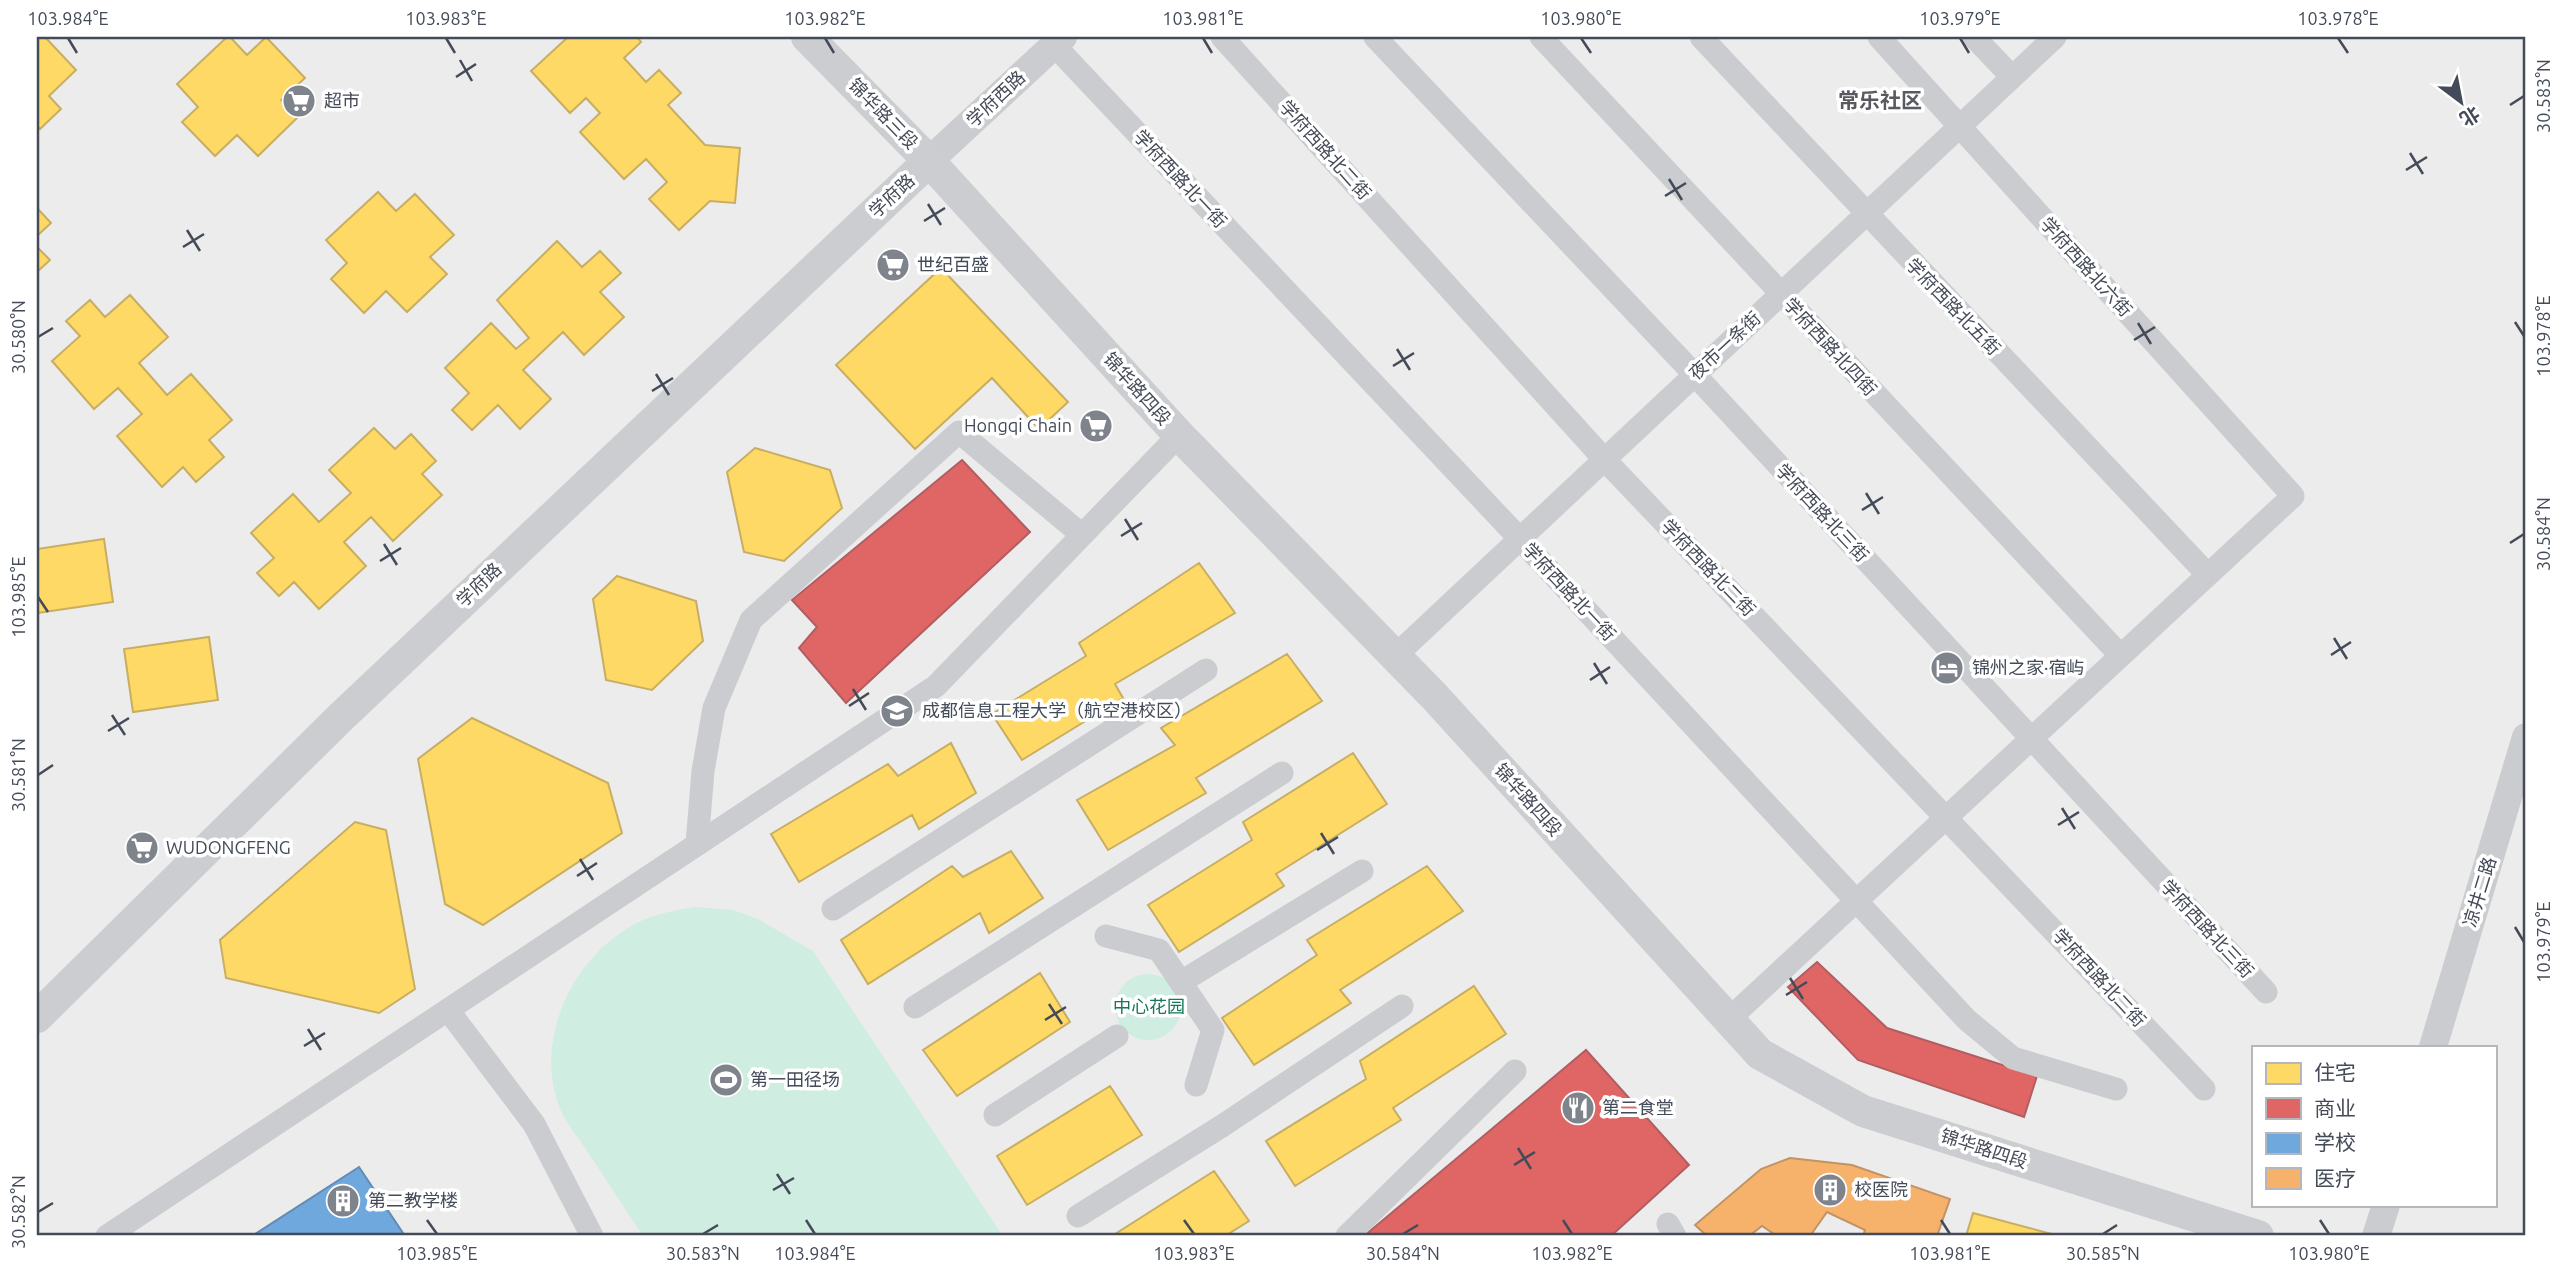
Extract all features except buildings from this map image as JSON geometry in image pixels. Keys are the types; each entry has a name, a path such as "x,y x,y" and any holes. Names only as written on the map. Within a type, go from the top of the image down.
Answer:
{"main road":[{"name":"锦华路三段","path":"807,37 929,161"},
{"name":"锦华路四段","path":"929,161 1179,435 1395,656 1760,1054 1864,1111 2258,1236"},
{"name":"学府路","path":"37,1017 430,631 929,161"}],"street":[{"name":"学府西路北二街","path":"1222,37 1605,459 2204,1089"},
{"name":"学府西路北三街","path":"1374,37 1695,375 2266,992"},
{"name":"学府西路北四街","path":"1541,37 2120,655"},
{"name":"学府西路北五街","path":"1701,37 2207,574"},
{"name":"学府西路北六街","path":"1879,37 2293,496 2207,574"},
{"path":"1974,37 2012,77"},
{"name":"夜市一条街","path":"1395,656 2055,37"},
{"name":"学府西路","path":"929,161 1058,41"},
{"name":"学府西路北一街","path":"1058,41 1967,1020 2013,1058 2116,1089"},
{"path":"697,844 702,771 714,708 751,620 959,432 1082,535"},
{"path":"107,1236 936,686 1179,435"},
{"path":"1728,1020 2207,574"},
{"path":"833,909 1206,670"},
{"name":"凉井二路","path":"2433,1046 2526,737"},
{"path":"915,1007 1282,773"},
{"path":"1181,982 1362,871"},
{"path":"1106,936 1159,950 1213,1030 1196,1085"},
{"path":"1079,1216 1223,1126 1402,1006"},
{"path":"448,1010 534,1124 592,1236"},
{"path":"995,1115 1116,1036"},
{"path":"1346,1236 1515,1070"},
{"path":"2376,1236 2386,1206"}],"green space":[{"name":"第一田径场","path":"696,907 733,910 760,920 813,951 1003,1236 643,1236 561,1111 553,1085 551,1058 555,1031 563,1005 576,980 592,958 612,939 649,918"},
{"name":"中心花园","path":"1141,974 1155,974 1167,979 1176,988 1181,1007 1179,1020 1172,1031 1155,1040 1141,1040 1129,1035 1120,1026 1115,1014 1115,1000 1120,988 1129,979"}],"place":[{"name":"超市","path":"299,101"},
{"name":"世纪百盛","path":"893,265"},
{"name":"Hongqi Chain","path":"1096,426"},
{"name":"锦州之家·宿屿","path":"1947,668"},
{"name":"成都信息工程大学（航空港校区）","path":"897,711"},
{"name":"WUDONGFENG","path":"142,848"},
{"name":"第一田径场","path":"726,1080"},
{"name":"第二食堂","path":"1578,1108"},
{"name":"校医院","path":"1830,1190"},
{"name":"第二教学楼","path":"343,1201"}],"district":[{"name":"常乐社区","path":"1880,101"}]}
